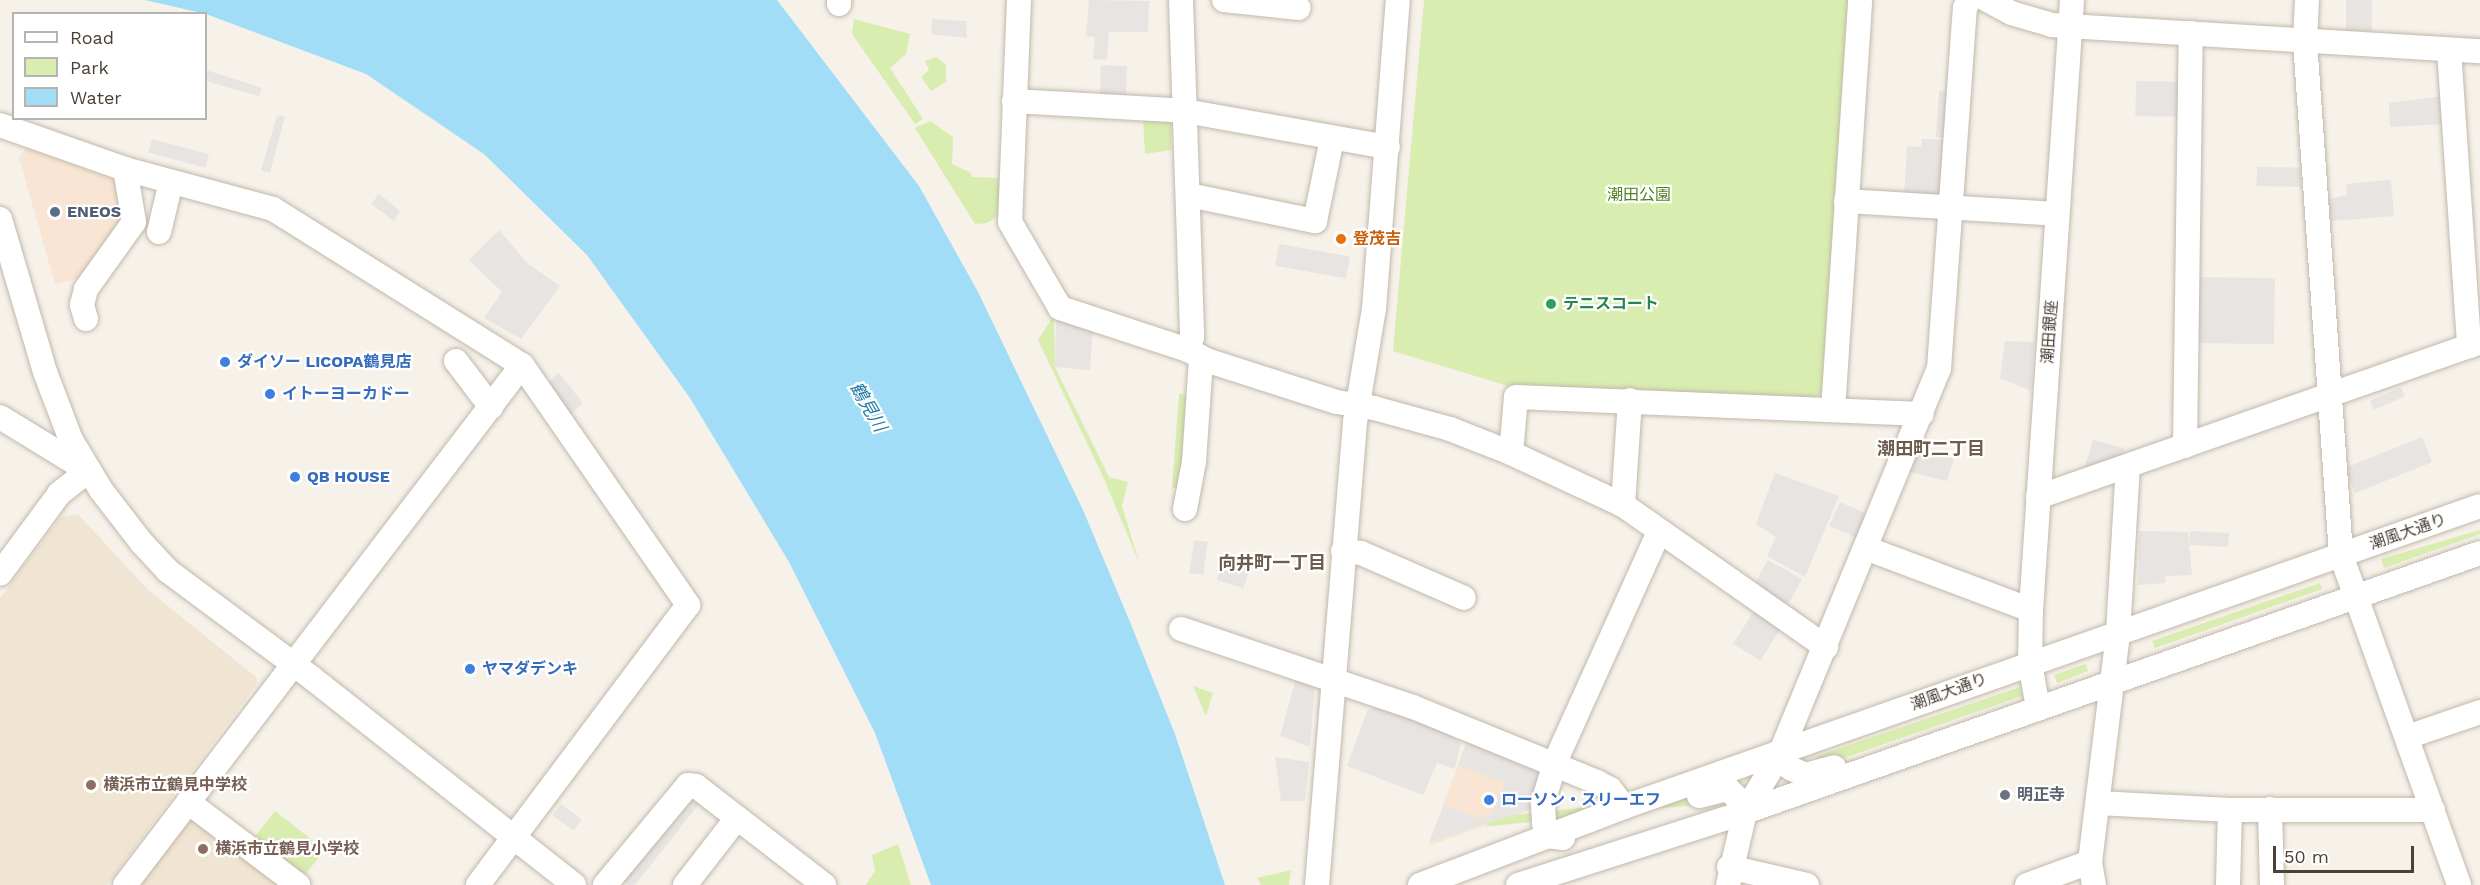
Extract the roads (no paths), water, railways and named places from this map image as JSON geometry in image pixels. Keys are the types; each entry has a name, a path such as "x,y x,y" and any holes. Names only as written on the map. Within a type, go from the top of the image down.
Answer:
{"street":[{"path":"1019,0 1010,222 1059,306 1337,402 1450,429 1511,453 1623,505 1826,646"},
{"path":"1181,0 1194,354 1194,462 1185,509"},
{"path":"1224,0 1299,8"},
{"path":"1317,885 1343,550 1357,405 1374,309 1398,0"},
{"path":"1833,410 1860,0"},
{"path":"1806,885 1729,876 1745,812 1780,754 1868,549 1939,369 1965,8 1969,0"},
{"path":"1988,0 2037,22 2070,26 2480,51"},
{"name":"潮田銀座","path":"2038,708 2030,663 2031,610 2072,0"},
{"path":"2307,0 2305,41 2328,396 2341,555 2459,885"},
{"path":"2185,446 2191,33"},
{"path":"2038,497 2475,344 2449,50"},
{"path":"1014,101 1185,111 1332,139 1388,147"},
{"path":"0,125 125,169 273,209 522,365 688,605 478,885"},
{"path":"1189,195 1315,221 1332,139"},
{"path":"86,319 82,305 86,289 134,222 125,169"},
{"path":"159,232 171,182"},
{"path":"1846,201 2057,214"},
{"path":"0,219 56,406 88,471 122,519 168,571 294,664 574,885"},
{"path":"456,361 491,407"},
{"path":"125,885 522,365"},
{"path":"1511,453 1516,397 1922,414"},
{"path":"1623,505 1630,400"},
{"path":"0,417 88,471"},
{"path":"2027,885 2092,874 2118,633 2128,466"},
{"path":"0,574 59,494 88,471"},
{"name":"潮風大通り","path":"1420,885 1624,807 2480,506"},
{"path":"2399,535 2480,524"},
{"path":"1659,532 1554,766 1543,802 1547,836 1573,838 1721,788 1736,795 1745,812"},
{"path":"2341,555 2355,571 2373,576 2480,539"},
{"path":"1868,549 2031,610"},
{"path":"1343,550 1361,553 1464,598"},
{"path":"2030,663 2039,685 2046,689 2112,675 2290,620 2480,553"},
{"path":"2162,618 2237,605 2331,573 2340,574 2356,597"},
{"path":"1518,885 1745,812 2038,708 2112,675 2141,658 2227,627 2290,620"},
{"path":"1181,629 1413,707 1610,789 1624,807"},
{"path":"2118,633 2122,658 2141,658"},
{"path":"2407,737 2480,712"},
{"path":"1780,754 1790,768 1805,775 1919,736 1975,730"},
{"path":"605,885 688,785 696,786 824,885"},
{"path":"188,802 298,885"},
{"path":"2098,803 2230,810 2433,810"},
{"path":"2270,809 2272,885"},
{"path":"2228,885 2230,810"},
{"path":"685,885 737,818"}],"water":[{"name":"鶴見川","path":"145,0 777,0 919,186 978,292 1083,510 1130,622 1175,734 1225,885 931,885 875,733 789,562 690,398 587,255 484,154 366,74 207,14 207,12 197,12"}],"place":[{"name":"ENEOS","path":"55,212"},
{"name":"登茂吉","path":"1341,239"},
{"name":"テニスコート","path":"1551,304"},
{"name":"ダイソー LICOPA鶴見店","path":"225,362"},
{"name":"イトーヨーカドー","path":"270,394"},
{"name":"QB HOUSE","path":"295,477"},
{"name":"ヤマダデンキ","path":"470,669"},
{"name":"横浜市立鶴見中学校","path":"91,785"},
{"name":"明正寺","path":"2005,795"},
{"name":"ローソン・スリーエフ","path":"1489,800"},
{"name":"横浜市立鶴見小学校","path":"203,849"}],"district":[{"name":"潮田町二丁目","path":"1931,449"},
{"name":"向井町一丁目","path":"1272,563"}],"park label":[{"name":"潮田公園","path":"1639,195"}]}
